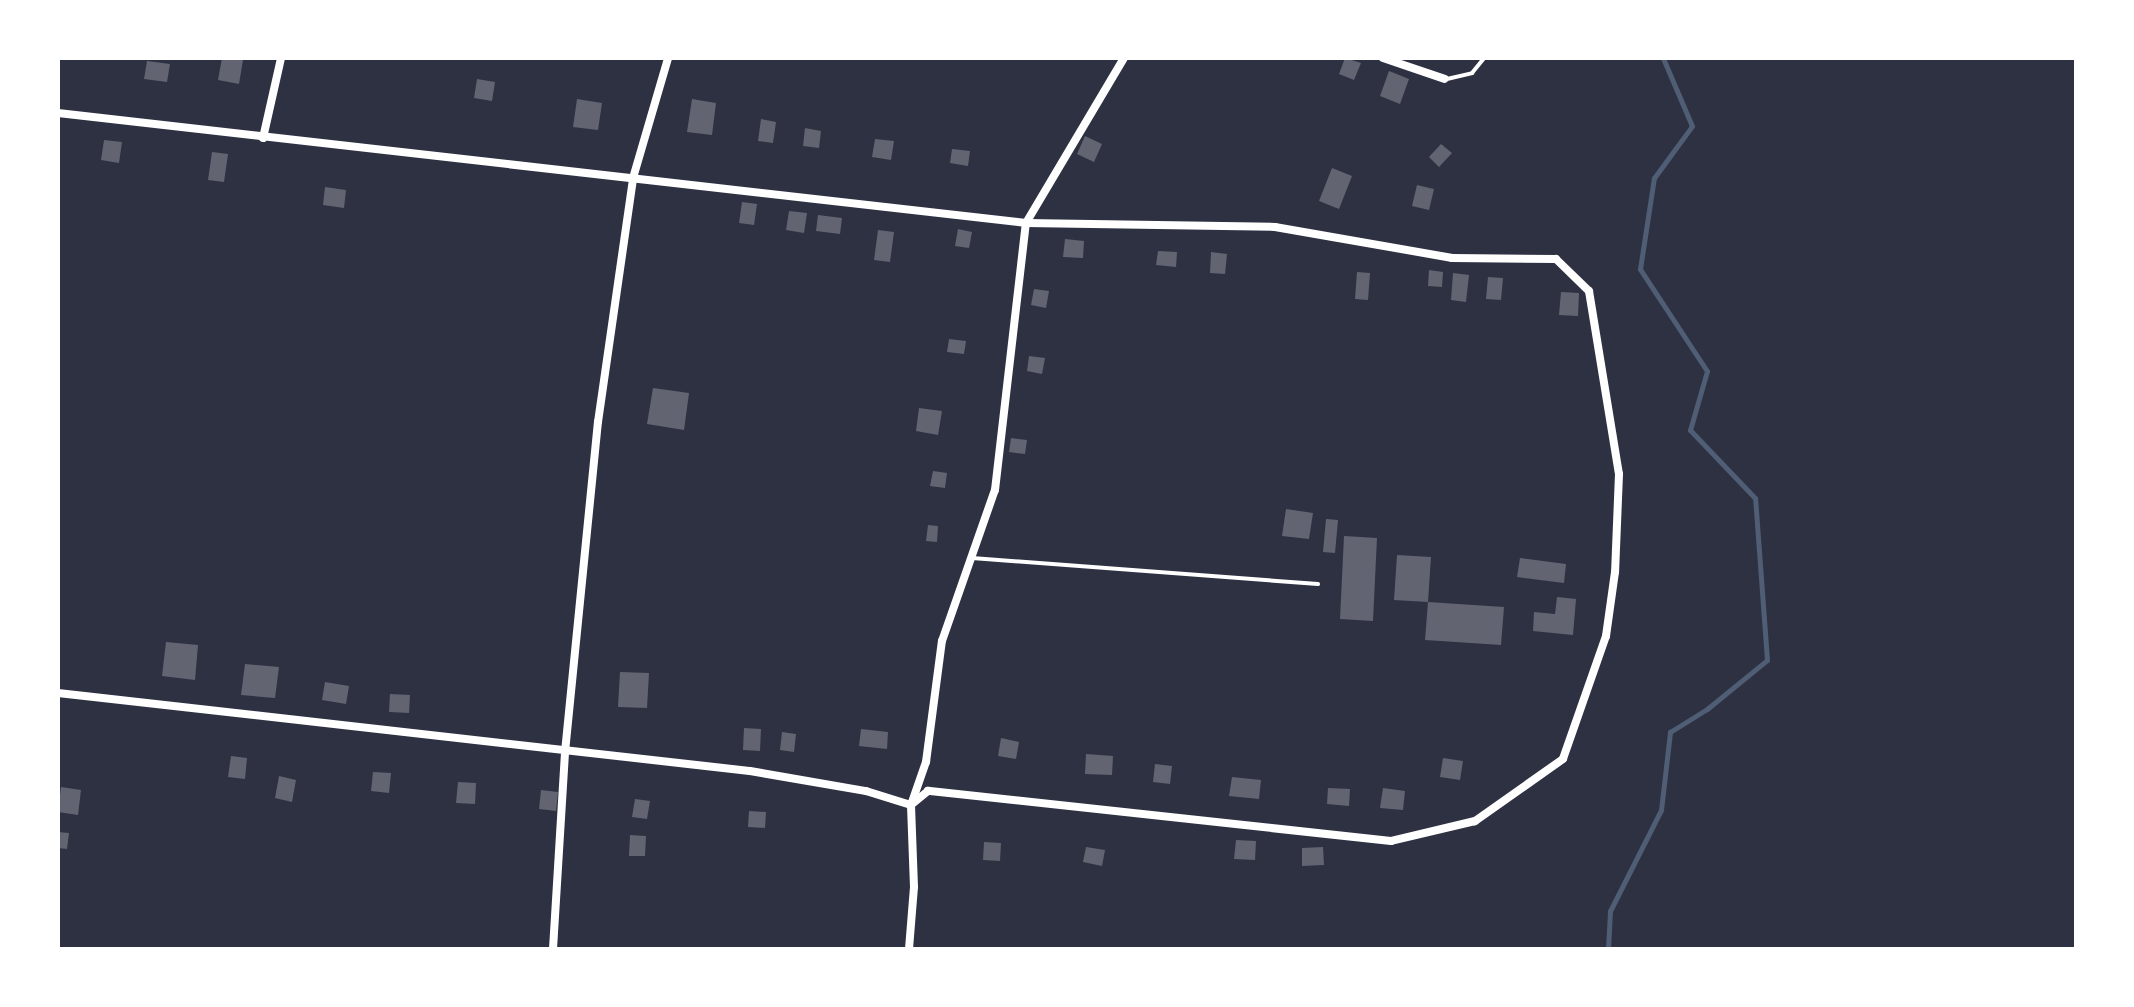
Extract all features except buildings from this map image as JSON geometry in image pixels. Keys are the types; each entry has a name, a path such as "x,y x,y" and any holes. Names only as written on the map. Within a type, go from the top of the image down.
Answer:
{"street":[{"path":"263,138 281,58"},
{"path":"553,949 565,752 598,422 633,178 668,58"},
{"path":"909,949 914,887 911,805 926,762 942,641 995,490 1026,223 1124,58"},
{"path":"1383,58 1445,79"},
{"path":"58,113 1026,223 1275,227 1452,258 1556,259 1589,291 1619,474 1615,572 1606,636 1563,759 1475,821 1391,841 928,791 911,805"},
{"path":"58,693 750,771 866,791 911,805"}],"lane":[{"path":"1445,79 1472,73 1484,58"},
{"path":"972,558 1318,584"}],"waterway":[{"path":"1608,949 1610,911 1661,810 1670,732 1707,709 1767,660 1755,498 1690,430 1707,371 1640,269 1654,178 1692,126 1663,58"}]}
